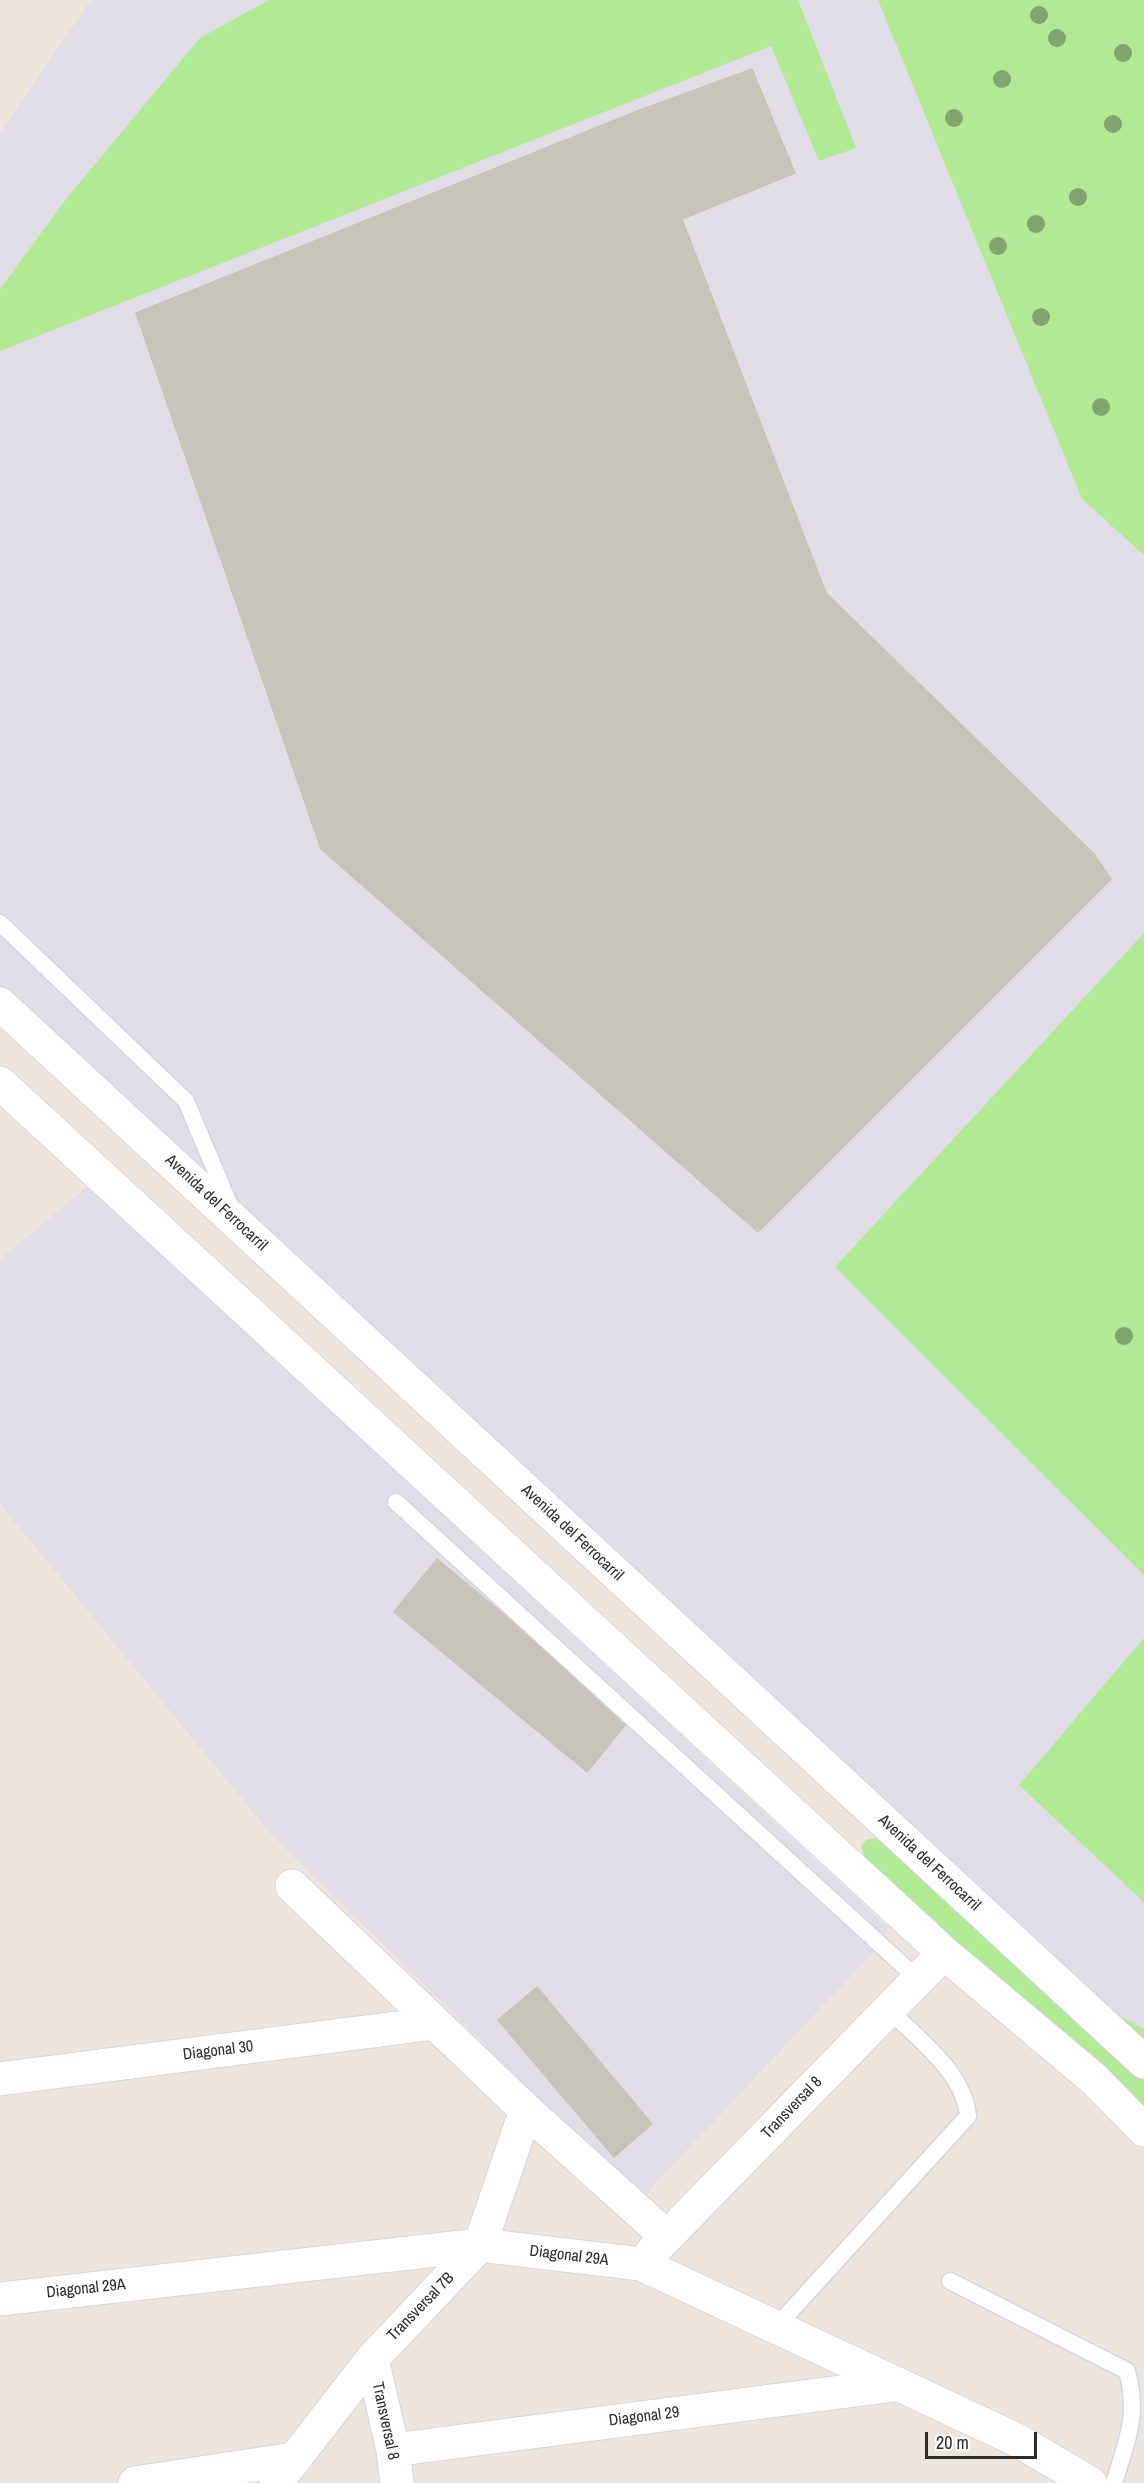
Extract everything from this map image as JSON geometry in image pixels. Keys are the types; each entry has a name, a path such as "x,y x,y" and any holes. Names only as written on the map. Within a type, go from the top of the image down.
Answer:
{"street":[{"name":"Avenida del Ferrocarril","path":"0,1004 1144,2062"},
{"path":"0,1083 944,1953 1095,2080 1144,2130"},
{"path":"292,1886 526,2110 666,2236"},
{"name":"Transversal 8","path":"641,2264 944,1953"},
{"path":"1061,1984 1144,2029"},
{"name":"Diagonal 30","path":"0,2079 435,2023"},
{"name":"Transversal 7B","path":"284,2471 372,2359 480,2245 526,2110"},
{"name":"Diagonal 29A","path":"0,2299 480,2245 641,2264 895,2385 1017,2440 1090,2483"},
{"name":"Transversal 8","path":"372,2359 393,2450 397,2483"},
{"name":"Diagonal 29","path":"393,2450 895,2385"},
{"path":"135,2483 284,2471"}],"lane":[{"path":"0,923 186,1101 237,1223"},
{"path":"396,1502 918,1979"},
{"path":"776,2327 968,2116 967,2101 948,2069 888,2009"},
{"path":"951,2281 1127,2371 1134,2397 1132,2423 1114,2483"}],"shaded area":[{"path":"91,0 1144,0 1144,2029 1061,1984 0,1004 0,132"},
{"path":"88,1186 889,1928 881,1944 641,2199 270,1833 0,1504 0,1259"}],"green space":[{"path":"269,0 798,0 856,148 819,161 771,46 0,351 0,289 67,198 200,38"},
{"path":"878,0 1144,0 1144,555 1082,499"},
{"path":"1144,933 1144,1575 835,1267"},
{"path":"1144,1638 1144,1902 1019,1785"},
{"path":"873,1838 881,1840 1061,1984 1144,2029 1144,2130 944,1953 938,1923 866,1861 861,1846 866,1840"}],"building":[{"path":"752,69 795,173 682,219 640,110"},
{"path":"640,110 826,593 1093,853 1111,879 758,1232 321,849 136,313"},
{"path":"437,1559 630,1719 587,1772 394,1612"},
{"path":"537,1987 652,2124 614,2157 498,2020"}]}
